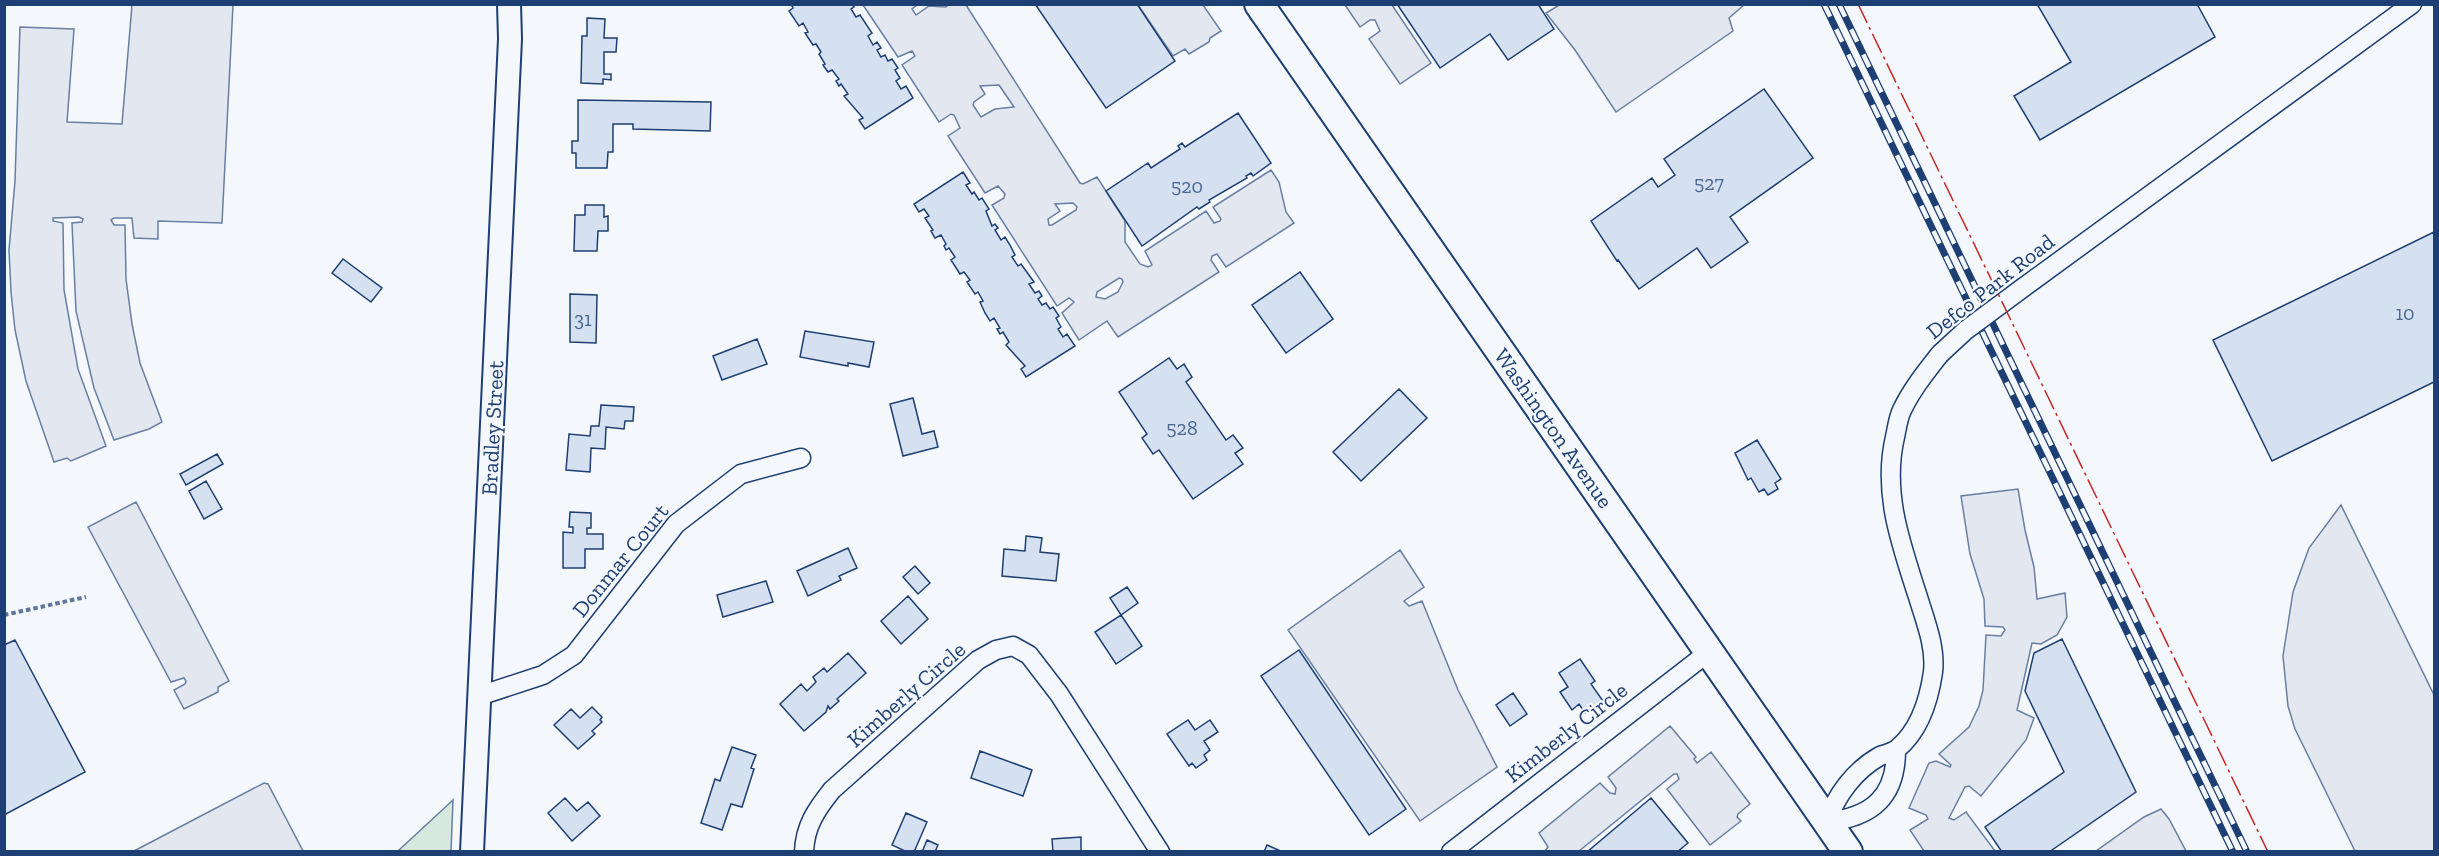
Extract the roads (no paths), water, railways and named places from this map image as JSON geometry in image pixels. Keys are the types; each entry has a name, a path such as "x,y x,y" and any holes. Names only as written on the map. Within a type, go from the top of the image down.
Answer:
{"main road":[{"name":"Washington Avenue","path":"1259,4 1848,852"}],"street":[{"name":"Bradley Street","path":"472,852 510,39 509,4"},
{"name":"Defco Park Road","path":"1827,822 1833,803 1840,791 1870,763 1896,750 1913,730 1930,692 1934,668 1931,639 1895,525 1890,487 1893,447 1901,412 1917,382 1940,354 1966,330 2388,11 2412,4"},
{"name":"Donmar Court","path":"479,696 543,675 574,655 676,524 741,474 801,458"},
{"name":"Kimberly Circle","path":"804,852 805,835 814,811 832,790 978,660 996,650 1013,646 1029,655 1059,694 1160,852"},
{"name":"Kimberly Circle","path":"1451,852 1710,651"},
{"path":"1827,822 1845,820 1873,808 1890,788 1895,774 1896,750"}],"railway":[{"path":"1824,4 2233,852"},
{"path":"1839,4 2247,852"}]}
